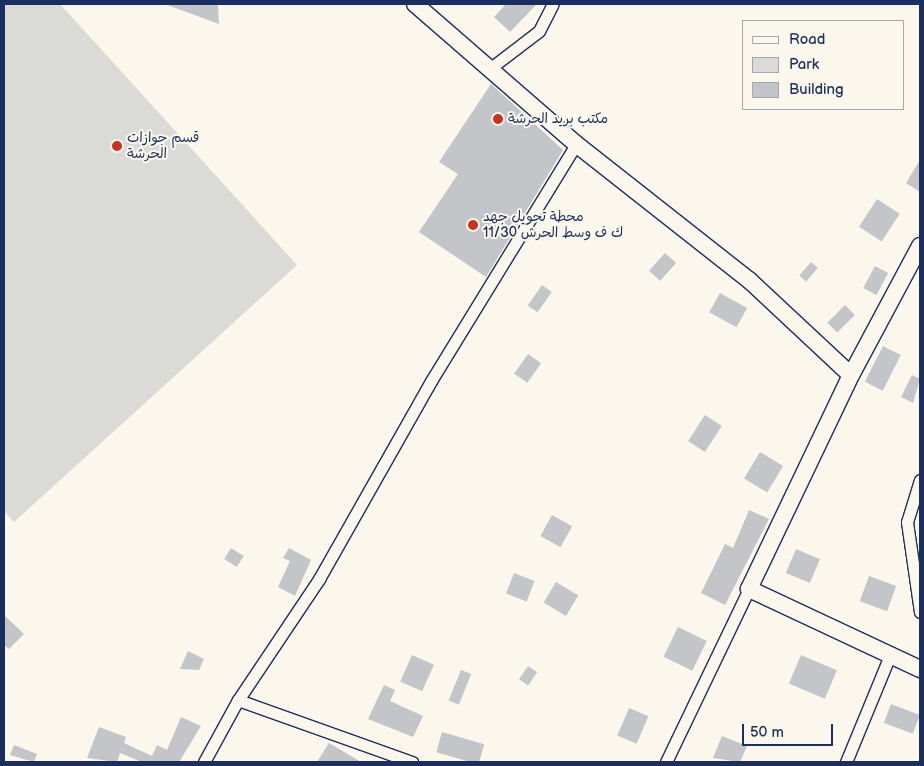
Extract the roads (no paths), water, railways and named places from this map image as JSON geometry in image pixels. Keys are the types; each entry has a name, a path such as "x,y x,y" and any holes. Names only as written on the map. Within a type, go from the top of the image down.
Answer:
{"street":[{"path":"415,4 488,70 576,144 749,280 851,375"},
{"path":"488,70 539,31 553,4"},
{"path":"204,762 238,700 315,586 431,381 576,144"},
{"path":"666,762 851,375 920,246"},
{"path":"920,480 908,522 920,612"},
{"path":"748,589 920,669"},
{"path":"846,762 890,655"},
{"path":"238,700 412,762"}],"place":[{"name":"مكتب بريد الحرشة","path":"498,119"},
{"name":"قسم جوازات الحرشة","path":"117,146"},
{"name":"محطة تحويل جهد 11/30 ك ف وسط الحرش","path":"473,225"}]}
